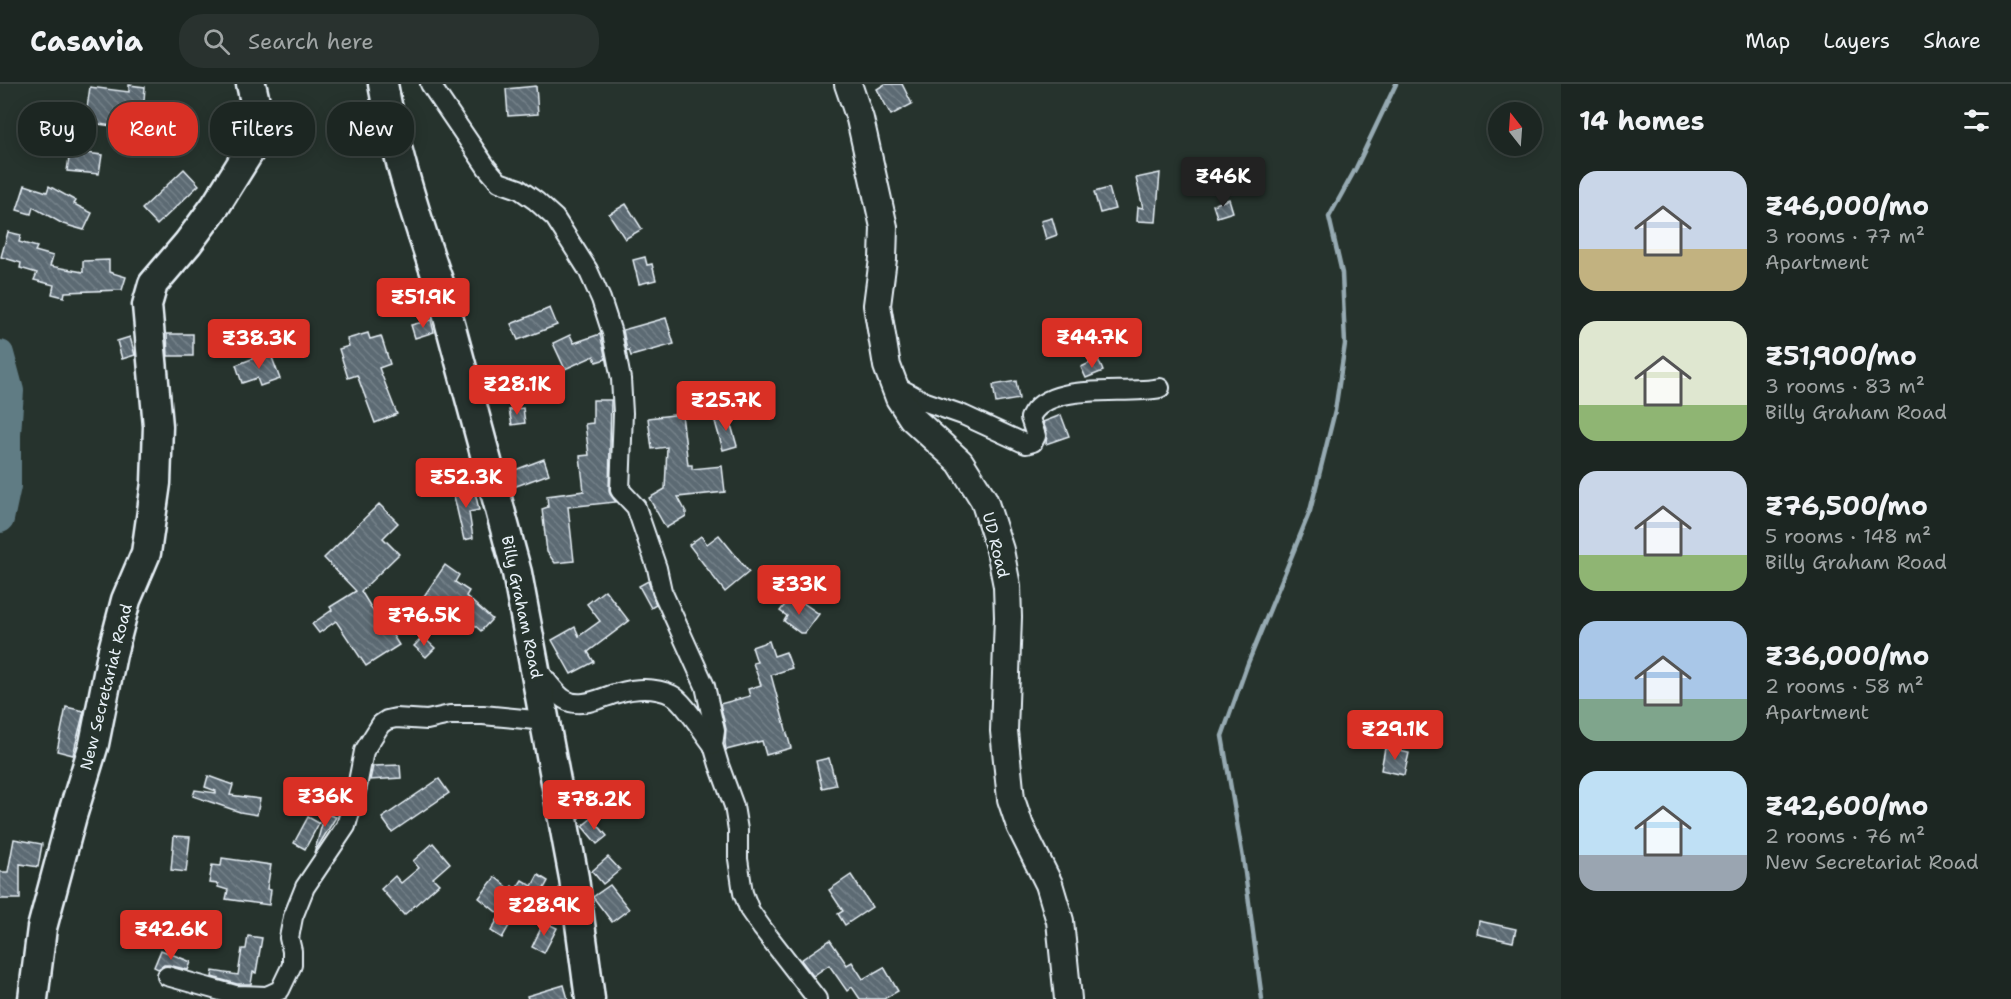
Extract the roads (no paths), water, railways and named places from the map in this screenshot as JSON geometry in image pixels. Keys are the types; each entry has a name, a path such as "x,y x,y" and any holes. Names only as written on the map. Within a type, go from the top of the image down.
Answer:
{"main road":[{"name":"New Secretariat Road","path":"33,999 42,928 94,744 112,654 126,600 146,554 156,483 158,426 147,305 153,284 188,243 249,152 257,122 251,84"},
{"name":"Billy Graham Road","path":"383,84 407,184 422,237 439,283 517,573 574,878 590,999"},
{"name":"UD Road","path":"848,84 860,118 884,227 883,259 877,305 887,366 899,398 912,418 960,462 984,500 994,528 1007,586 1004,731 1011,799 1020,826 1049,884 1060,921 1068,999"}],"street":[{"path":"430,84 499,182 519,189 555,218 588,270 602,299 612,333 621,379 623,413 620,490 636,507 657,568 662,591 705,686 715,731 713,745"},
{"path":"894,386 923,401 963,415 1026,444 1033,442 1036,436 1030,418 1034,409 1043,401 1067,393 1123,392 1160,388"},
{"path":"534,664 547,683 564,700 578,703 617,693 654,689 675,696 713,745 734,806 743,893 750,911 817,999"},
{"path":"167,976 235,995 267,996 280,990 291,964 292,951 289,938 293,917 305,887 346,826 357,788 363,751 381,724 396,718 427,720 450,715 483,715 545,721"}],"waterway":[{"path":"1262,999 1243,858 1222,736 1248,663 1310,511 1335,411 1345,344 1342,273 1329,217 1356,168 1396,84"},
{"path":"0,354 10,391 7,486 0,519"}]}
